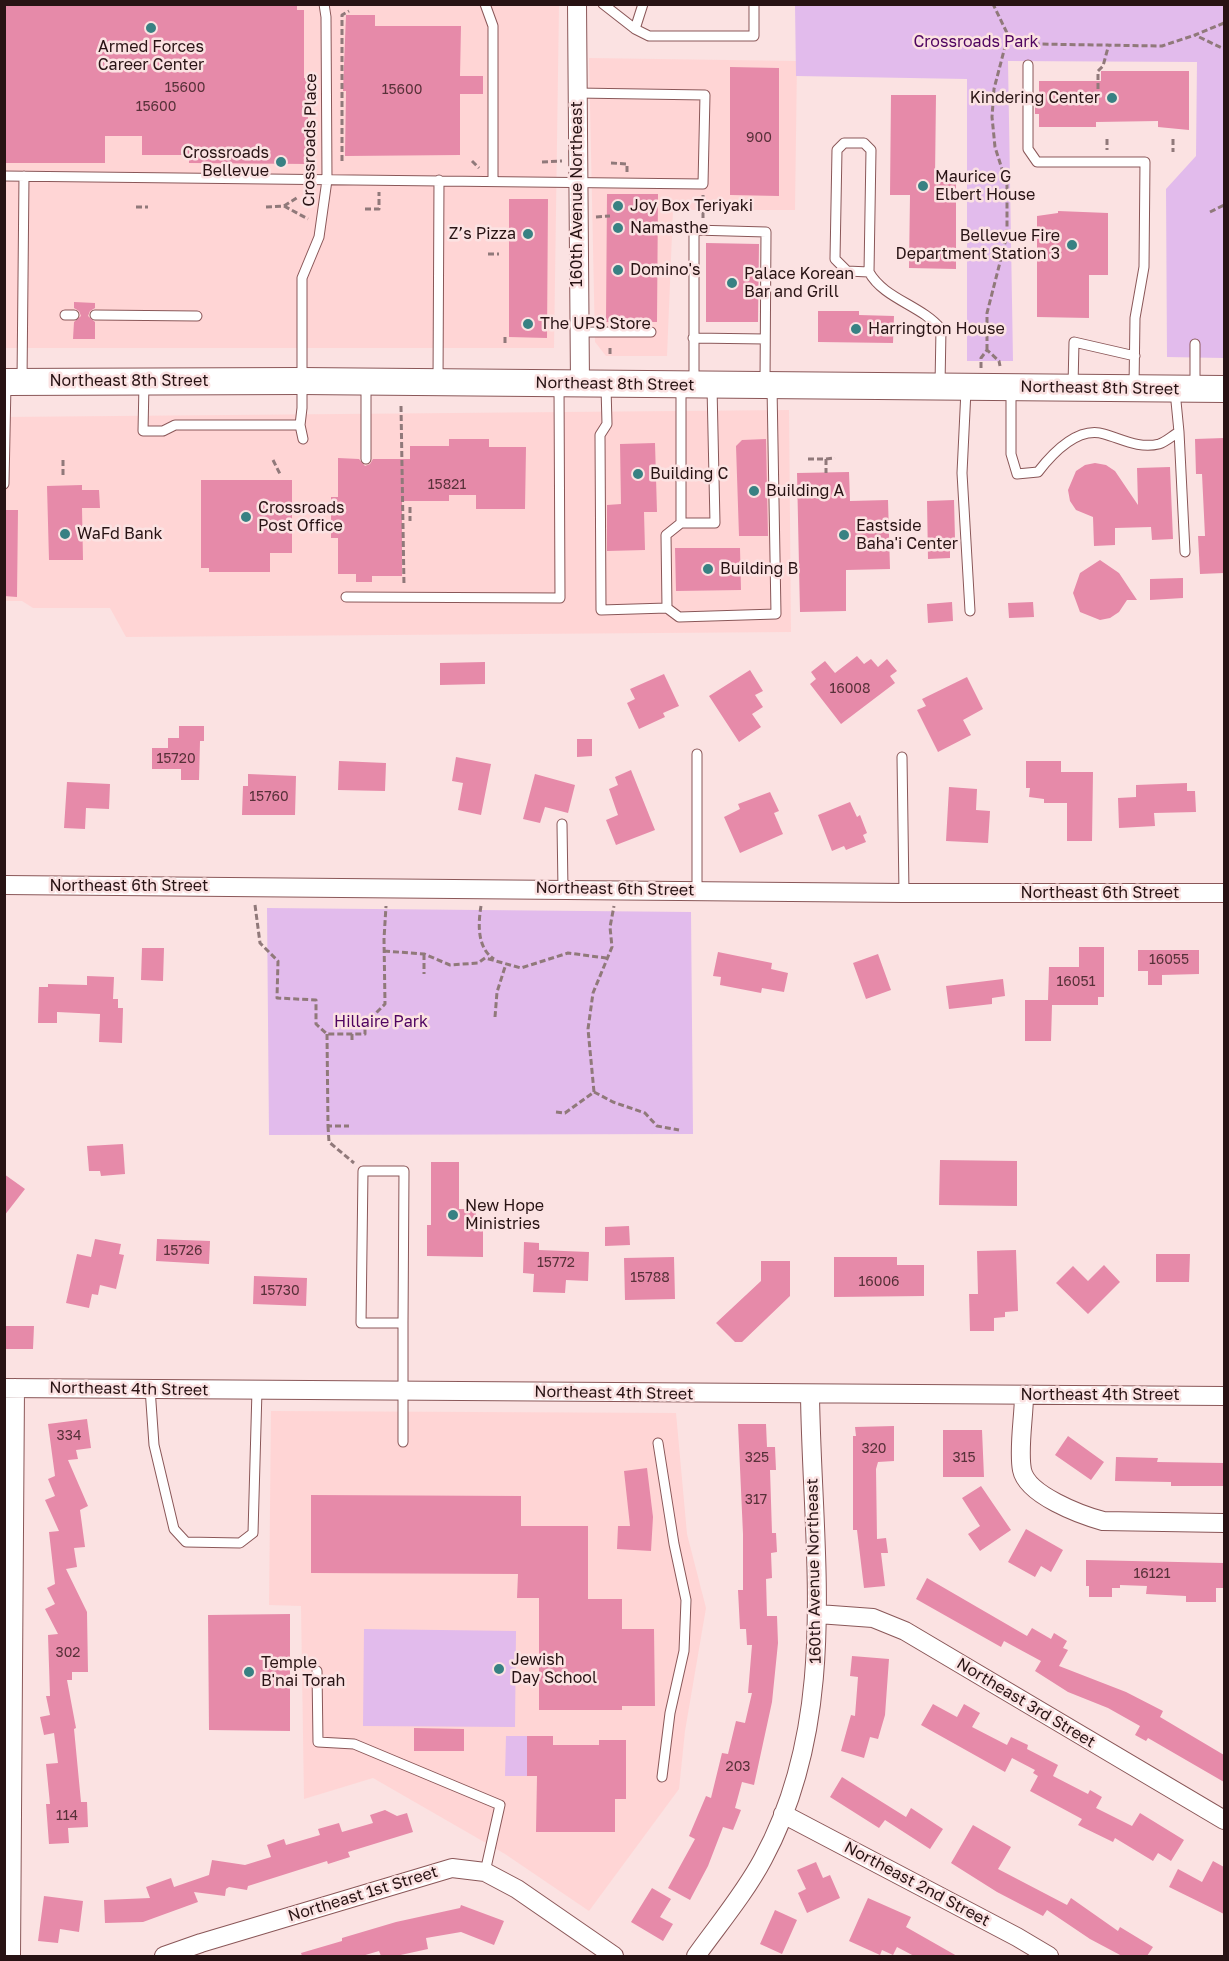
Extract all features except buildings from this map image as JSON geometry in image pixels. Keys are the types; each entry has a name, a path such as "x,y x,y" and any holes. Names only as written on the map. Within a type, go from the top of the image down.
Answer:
{"main road":[{"name":"Northeast 8th Street","path":"11,382 302,381 940,387 973,379 1005,379 1073,388 1224,389"}],"street":[{"name":"160th Avenue Northeast","path":"570,384 579,332 577,4"},
{"name":"Northeast 6th Street","path":"4,885 387,886 904,893 1224,893"},
{"name":"Northeast 4th Street","path":"10,1388 1224,1396"},
{"path":"10,1388 12,1956"},
{"name":"160th Avenue Northeast","path":"696,1956 763,1860 783,1814 800,1763 816,1671 818,1614 810,1395"},
{"path":"1024,1395 1022,1471 1030,1485 1044,1495 1086,1517 1103,1521 1224,1523"},
{"name":"Northeast 3rd Street","path":"818,1614 873,1618 905,1631 1224,1820"},
{"name":"Northeast 2nd Street","path":"783,1814 1049,1956"},
{"name":"Northeast 1st Street","path":"164,1956 433,1872 453,1868 485,1872 517,1889 614,1956"}],"lane":[{"name":"Crossroads Place","path":"303,439 300,425 302,278 319,237 327,180 324,4"},
{"path":"485,4 493,26 493,180"},
{"path":"603,4 635,29 649,36 754,36 754,4"},
{"path":"635,29 643,4"},
{"path":"1028,65 1028,149 1037,162 1145,162 1144,267 1134,318 1134,389"},
{"path":"4,176 704,184 705,94 577,93"},
{"path":"869,272 847,271 835,259 837,150 844,143 864,143 871,150 869,272 876,285 931,317 941,329 940,387"},
{"path":"4,484 24,176"},
{"path":"438,382 439,180"},
{"path":"606,384 607,424 600,435 601,610 667,608 679,617 776,614 769,385 765,339 766,231 694,230 695,385 715,523 681,523 666,535 667,608"},
{"path":"95,315 197,316"},
{"path":"579,332 651,332"},
{"path":"693,338 765,339"},
{"path":"1073,388 1074,342 1134,356"},
{"path":"1185,552 1179,432 1175,410 1185,389 1195,344"},
{"path":"970,611 962,473 973,379"},
{"path":"1005,379 1011,454 1017,474 1038,472 1051,455 1075,437 1100,433 1133,444 1159,444 1179,432"},
{"path":"144,382 144,431 163,431 175,425 300,425"},
{"path":"366,382 366,459"},
{"path":"346,597 560,598 570,384"},
{"path":"681,523 695,385"},
{"path":"697,754 697,890"},
{"path":"902,757 904,893"},
{"path":"562,824 563,889"},
{"path":"403,1323 361,1323 363,1172 404,1172 403,1442"},
{"path":"150,1388 153,1445 174,1529 186,1542 240,1543 253,1533 256,1390"},
{"path":"658,1443 674,1544 686,1600 684,1651 670,1713 662,1776"},
{"path":"317,1671 318,1742 354,1744 500,1805 485,1872"}],"path":[{"path":"973,379 981,358 987,350 987,313 1007,235 1006,185 995,147 992,117 994,89 1008,35 993,4"},
{"path":"342,160 342,15 349,11"},
{"path":"1008,35 1035,44 1162,46 1224,23"},
{"path":"1195,35 1224,50"},
{"path":"1098,89 1098,71 1103,66 1109,44"},
{"path":"1107,139 1107,152"},
{"path":"1173,139 1173,152"},
{"path":"611,163 627,164 627,177"},
{"path":"365,209 379,209 379,191"},
{"path":"266,207 284,206 297,197"},
{"path":"703,197 703,213"},
{"path":"1210,212 1224,205"},
{"path":"284,206 308,219"},
{"path":"136,207 148,207"},
{"path":"591,217 610,216"},
{"path":"488,254 499,254"},
{"path":"505,338 505,345"},
{"path":"610,340 610,354"},
{"path":"987,350 999,361 1005,379"},
{"path":"401,406 404,597"},
{"path":"808,459 835,458"},
{"path":"826,459 826,473"},
{"path":"63,460 63,476"},
{"path":"273,460 280,474"},
{"path":"410,507 410,521"},
{"path":"254,886 261,943 278,961 277,998 316,1000 316,1024 327,1034 365,1034 365,1024 385,1004 384,951 387,886"},
{"path":"482,887 480,937 486,954 506,966 520,968 568,953 606,958"},
{"path":"594,1092 588,1029 593,993 612,947 610,927 614,908"},
{"path":"384,951 424,954 450,965 478,963 485,958 496,960"},
{"path":"424,954 424,974"},
{"path":"495,1017 497,992 506,966"},
{"path":"327,1034 329,1142 363,1172"},
{"path":"352,1034 352,1040"},
{"path":"556,1112 565,1113 594,1092"},
{"path":"594,1092 613,1102 645,1113 657,1126 679,1130"},
{"path":"328,1126 349,1126"}],"shaded area":[{"name":"Crossroads Bellevue","path":"4,5 559,5 554,348 5,348"},
{"path":"589,58 797,61 795,210 673,210 667,356 606,356 595,342"},
{"path":"789,410 791,632 126,637 110,608 33,608 22,601 5,601 4,417"},
{"name":"Jewish Day School","path":"271,1411 676,1413 687,1534 706,1608 685,1731 679,1789 589,1911 505,1854 373,1778 304,1799 301,1606 269,1605"}],"green space":[{"name":"Crossroads Park","path":"795,5 1224,5 1224,358 1167,357 1166,189 1196,156 1197,62 1008,61 1013,361 967,361 967,79 796,76"},
{"name":"Hillaire Park","path":"267,908 691,912 693,1134 269,1135"},
{"path":"364,1629 516,1631 515,1727 363,1726"},
{"path":"506,1736 527,1736 527,1776 505,1776"}],"place":[{"name":"Armed Forces Career Center","path":"151,28"},
{"name":"Kindering Center","path":"1112,98"},
{"name":"Crossroads Bellevue","path":"281,162"},
{"name":"Maurice G Elbert House","path":"923,186"},
{"name":"Joy Box Teriyaki","path":"618,206"},
{"name":"Namasthe","path":"618,228"},
{"name":"Z’s Pizza","path":"528,234"},
{"name":"Bellevue Fire Department Station 3","path":"1072,245"},
{"name":"Domino's","path":"618,270"},
{"name":"Palace Korean Bar and Grill","path":"732,283"},
{"name":"The UPS Store","path":"528,324"},
{"name":"Harrington House","path":"856,329"},
{"name":"Building C","path":"638,474"},
{"name":"Building A","path":"754,491"},
{"name":"Crossroads Post Office","path":"246,517"},
{"name":"WaFd Bank","path":"65,534"},
{"name":"Eastside Baha'i Center","path":"844,535"},
{"name":"Building B","path":"708,569"},
{"name":"New Hope Ministries","path":"453,1215"},
{"name":"Jewish Day School","path":"499,1669"},
{"name":"Temple B'nai Torah","path":"249,1672"}]}
